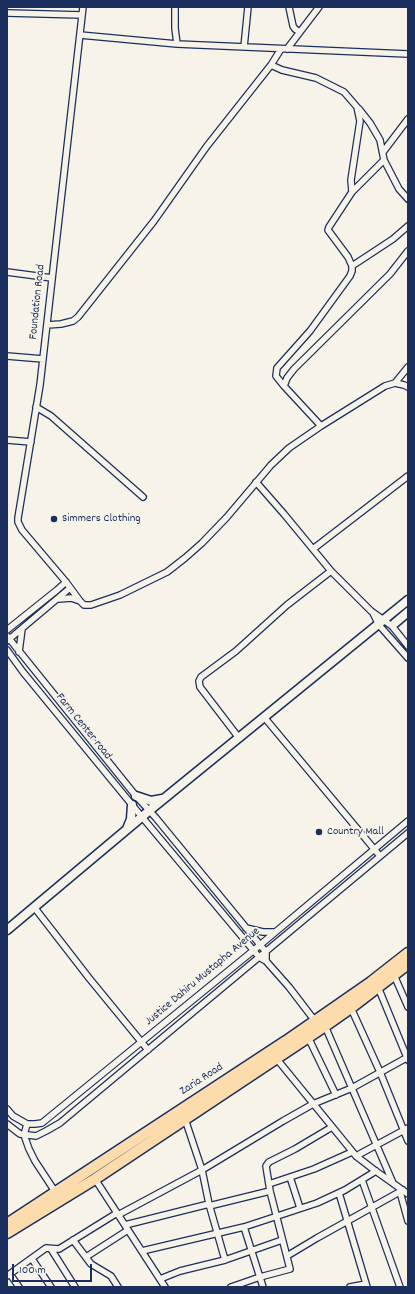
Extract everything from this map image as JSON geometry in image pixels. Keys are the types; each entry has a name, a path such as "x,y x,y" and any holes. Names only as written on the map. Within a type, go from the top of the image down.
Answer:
{"highway":[{"name":"Zaria Road","path":"7,1224 315,1021 371,982 408,953"},
{"name":"Zaria Road","path":"7,1233 95,1179 325,1026 408,964"}],"street":[{"name":"Foundation Road","path":"80,601 22,530 18,522 18,509 31,442 43,359 83,7"},
{"path":"175,7 177,44"},
{"path":"244,47 248,7"},
{"path":"289,7 293,26 300,32"},
{"path":"47,325 73,321 78,317 154,221 207,146 319,7"},
{"path":"7,13 82,15"},
{"path":"80,35 177,44 408,54"},
{"path":"271,65 282,70 316,78 329,83 344,92 370,123 380,140 384,160 408,199"},
{"path":"352,192 351,180 360,121 357,107"},
{"path":"383,152 408,119"},
{"path":"321,426 276,376 276,368 310,331 350,276 352,266 328,230 352,192 384,160"},
{"path":"352,266 393,239 408,226"},
{"path":"284,386 287,378 294,369 390,274 408,251"},
{"path":"7,272 52,278"},
{"path":"7,356 43,359"},
{"path":"395,383 408,367"},
{"path":"58,599 71,598 80,601 84,605 91,605 120,595 167,572 206,539 271,465 289,448 385,386 395,383 404,384 408,387"},
{"path":"36,408 51,416 143,497"},
{"path":"7,440 31,442"},
{"path":"313,549 408,476"},
{"path":"256,482 332,571 408,646"},
{"path":"239,738 200,687 200,677 236,651 287,605 332,571"},
{"path":"7,630 66,582"},
{"path":"70,588 8,639 266,952 266,961"},
{"path":"7,930 150,810 408,600"},
{"path":"395,623 408,612"},
{"path":"382,622 408,658"},
{"path":"19,653 22,629"},
{"name":"Farm Center road","path":"7,650 132,805 259,957"},
{"path":"7,658 15,661"},
{"path":"264,717 375,848 380,856"},
{"path":"136,796 155,802 166,798"},
{"path":"126,831 132,805"},
{"name":"Justice Dahiru Mustapha Avenue","path":"27,1124 42,1123 254,950 259,944 408,821"},
{"path":"7,1124 20,1134 36,1136 60,1123 408,833"},
{"path":"34,907 89,978 148,1050"},
{"path":"246,928 263,932 274,932"},
{"path":"259,957 266,961 289,987 315,1021"},
{"path":"394,975 408,1008"},
{"path":"19,1287 8,1275 46,1248 59,1249 117,1214 202,1170 313,1104 352,1088 380,1072 408,1059 378,987"},
{"path":"351,1008 406,1130 408,1141"},
{"path":"325,1026 394,1183"},
{"path":"308,1036 336,1095"},
{"path":"276,1058 354,1154 404,1192 408,1221"},
{"path":"7,1109 13,1116 27,1124 24,1135 29,1149 56,1193"},
{"path":"185,1119 202,1170 209,1205 225,1260"},
{"path":"231,1287 260,1277 289,1270 290,1268 270,1191 267,1164 332,1127"},
{"path":"269,1184 377,1145 406,1130"},
{"path":"142,1251 244,1227 317,1203 339,1193 376,1171"},
{"path":"290,1177 300,1208"},
{"path":"95,1179 162,1284 180,1271 225,1260 282,1240"},
{"path":"362,1180 400,1287"},
{"path":"86,1257 126,1228 209,1205 270,1191"},
{"path":"287,1256 317,1238 404,1192"},
{"path":"339,1193 367,1286 350,1287"},
{"path":"244,1227 263,1287"},
{"path":"73,1240 91,1264 111,1276 118,1287"},
{"path":"51,1249 75,1287"},
{"path":"32,1259 51,1287"}],"place":[{"name":"Simmers Clothing","path":"54,519"},
{"name":"Country Mall","path":"319,832"}]}
